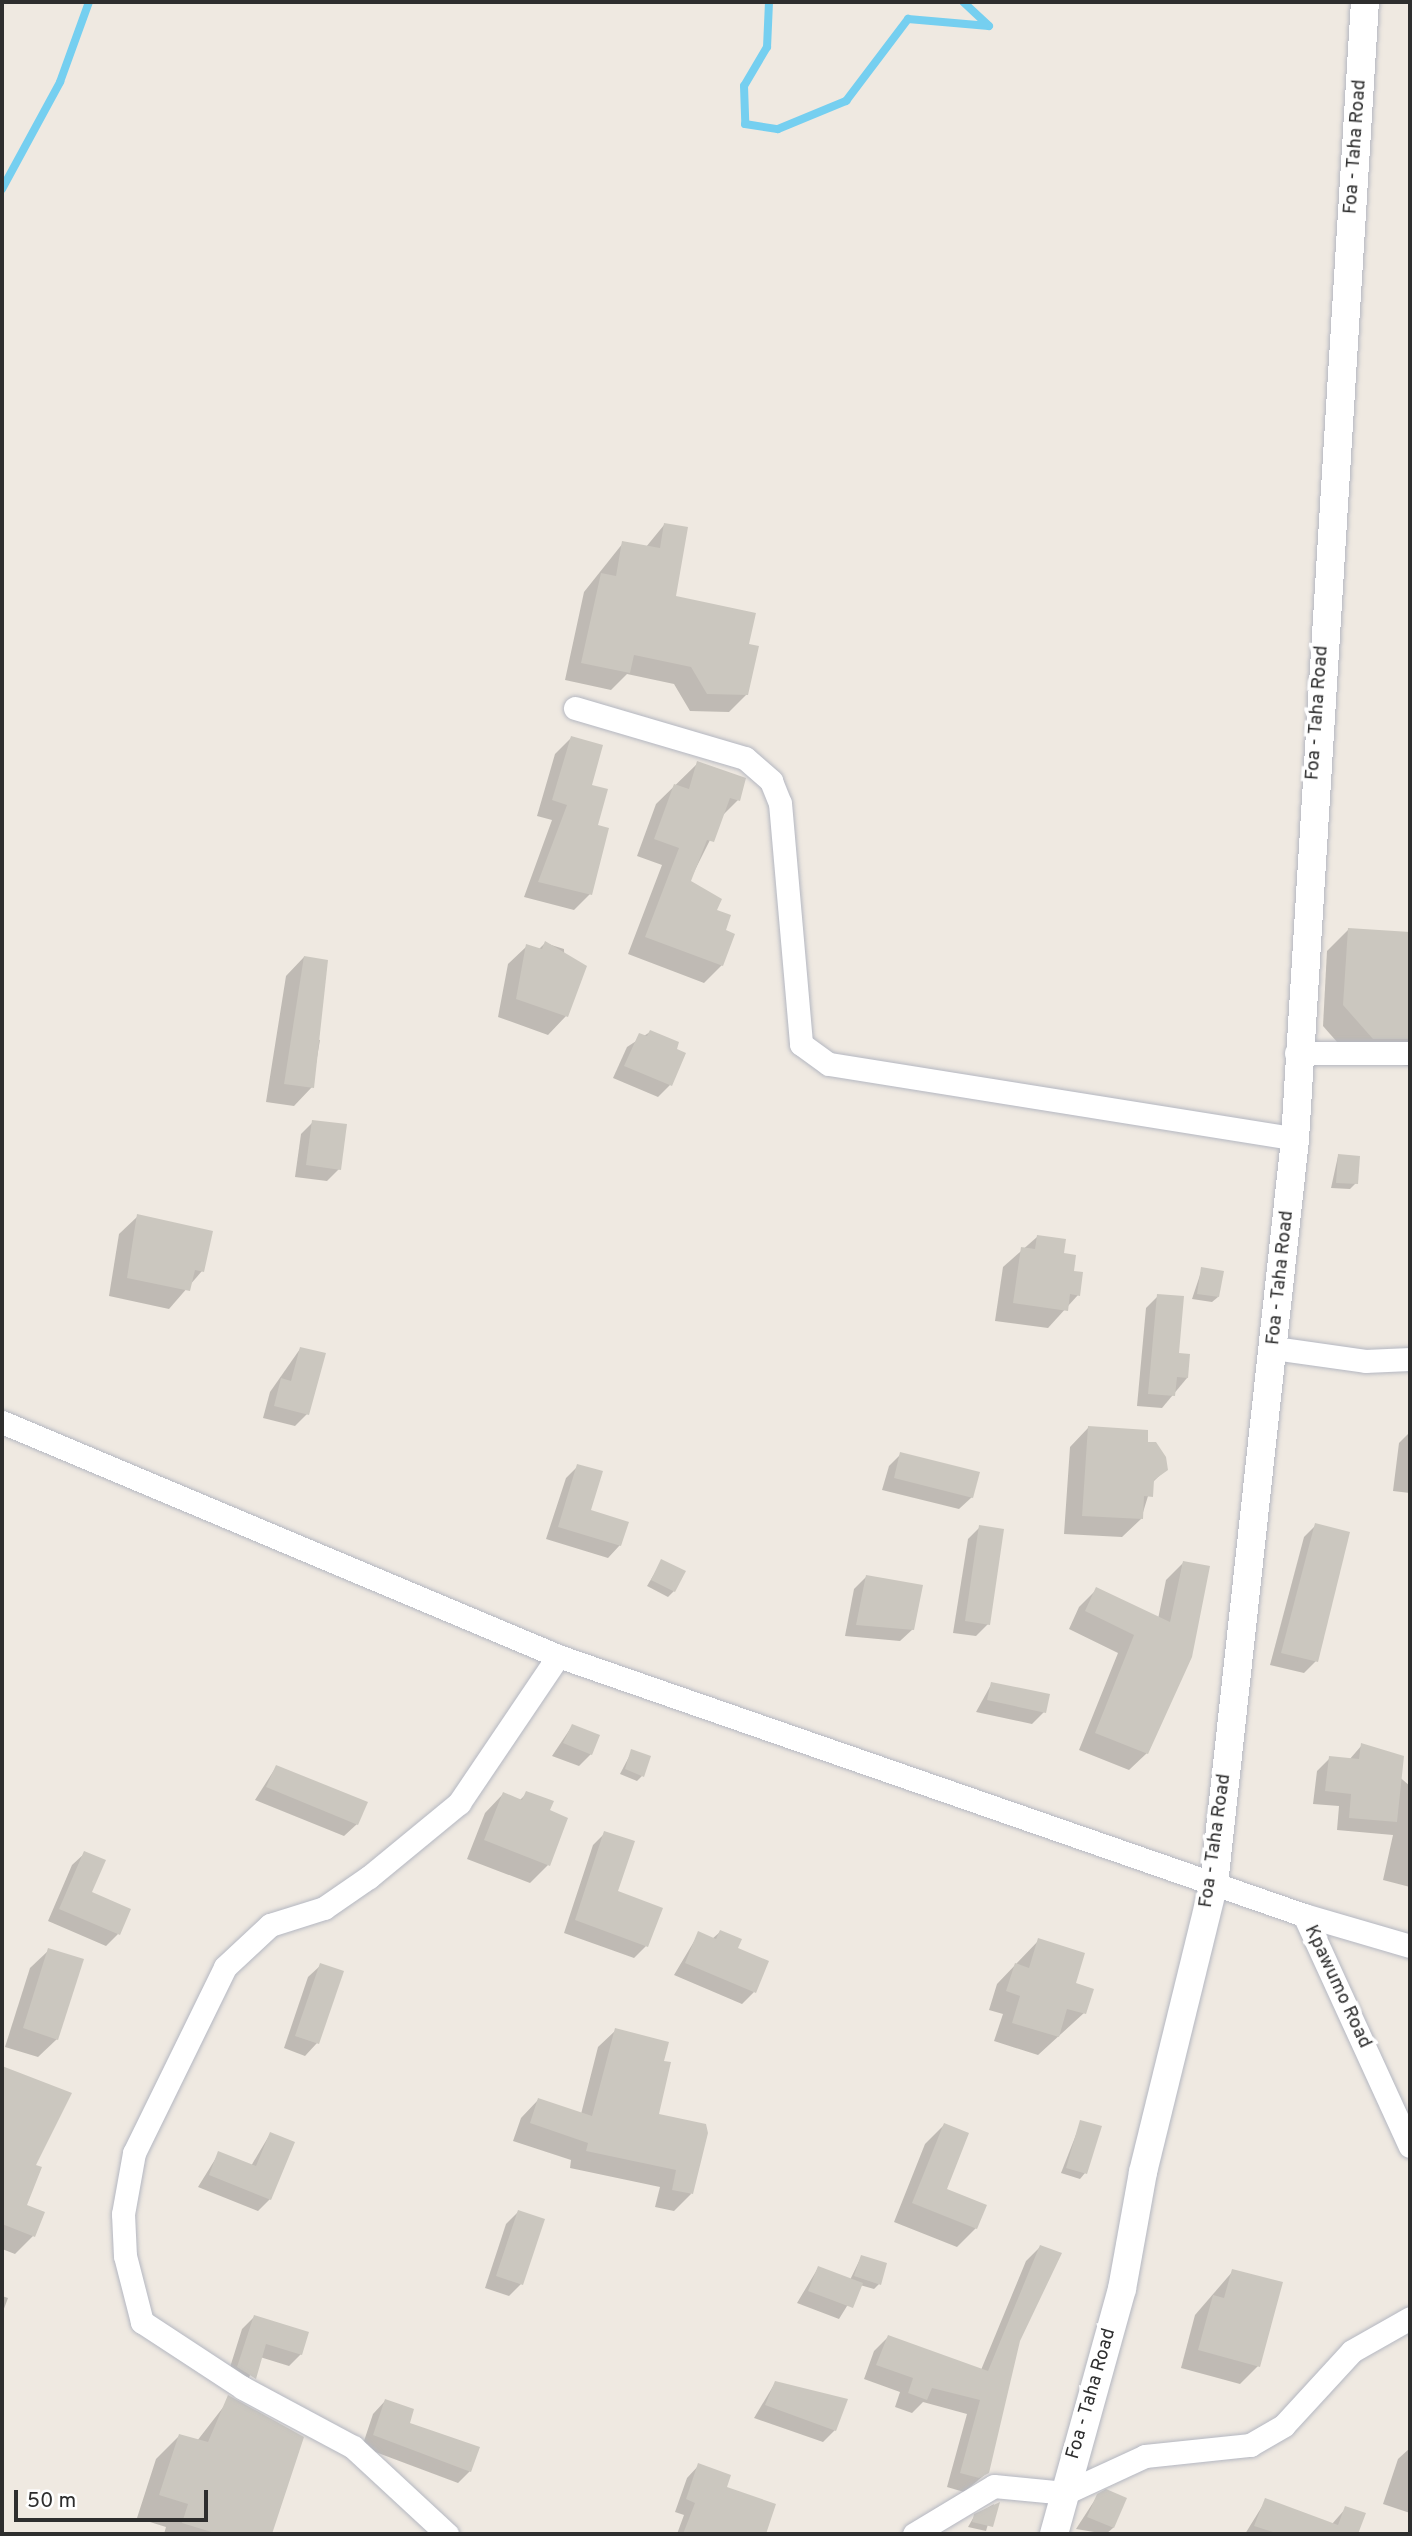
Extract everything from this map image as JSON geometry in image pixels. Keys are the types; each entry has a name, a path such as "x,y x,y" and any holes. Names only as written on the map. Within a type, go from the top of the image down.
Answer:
{"street":[{"name":"Foa - Taha Road","path":"1054,2534 1122,2289 1143,2172 1214,1884 1295,1139 1296,1053 1365,2"},
{"path":"575,708 745,758 771,781 780,803 801,1044 829,1064 1295,1139"},
{"path":"1296,1053 1410,1053"},
{"path":"1274,1348 1365,1361 1410,1359"},
{"name":"Kpawumo Road","path":"2,1422 558,1656 1304,1915 1410,2146"},
{"path":"447,2534 353,2447 243,2388 142,2322 125,2256 123,2214 134,2153 225,1967 270,1925 324,1908 369,1877 458,1803 558,1656"},
{"path":"1304,1915 1410,1946"},
{"path":"914,2534 994,2486 1065,2493 1145,2456 1250,2445 1284,2425 1352,2351 1410,2318"}],"building":[{"path":"664,523 688,527 676,596 756,613 749,644 759,646 748,695 707,694 691,667 634,655 630,673 581,663 601,573 616,576 622,541 660,548"},
{"path":"571,736 603,745 592,785 608,789 598,825 609,828 592,895 538,882 567,805 552,800"},
{"path":"697,761 746,778 740,801 730,798 714,842 707,840 691,881 722,899 717,910 731,915 726,930 735,934 723,966 645,937 679,848 654,839 674,784 689,789"},
{"path":"1348,928 1410,932 1410,1039 1373,1039 1343,1005"},
{"path":"545,941 587,966 568,1017 516,999 526,944 542,949"},
{"path":"304,956 328,960 314,1088 284,1084"},
{"path":"650,1030 679,1042 677,1049 686,1053 672,1086 624,1066 639,1033 647,1036"},
{"path":"312,1120 347,1124 341,1170 306,1165"},
{"path":"1338,1154 1360,1156 1358,1184 1336,1183"},
{"path":"137,1214 213,1231 204,1272 195,1270 190,1291 127,1278"},
{"path":"1037,1235 1066,1239 1064,1253 1076,1255 1074,1271 1083,1272 1080,1296 1070,1294 1068,1311 1013,1303 1021,1247 1035,1249"},
{"path":"1201,1267 1224,1271 1219,1297 1197,1294"},
{"path":"1157,1294 1184,1296 1179,1353 1190,1354 1188,1378 1177,1377 1175,1396 1148,1394"},
{"path":"300,1347 326,1353 309,1415 274,1406 281,1378 291,1381"},
{"path":"1088,1426 1148,1430 1148,1442 1156,1442 1166,1457 1168,1470 1154,1480 1153,1497 1144,1496 1143,1519 1082,1516"},
{"path":"900,1452 980,1472 973,1498 894,1478"},
{"path":"577,1464 603,1471 591,1510 629,1522 621,1546 558,1527"},
{"path":"1315,1523 1350,1532 1318,1662 1281,1653"},
{"path":"979,1525 1004,1529 990,1625 965,1621"},
{"path":"661,1559 686,1571 675,1592 651,1580"},
{"path":"1183,1561 1210,1566 1192,1657 1148,1754 1095,1733 1134,1635 1085,1611 1096,1587 1170,1622"},
{"path":"866,1575 923,1585 914,1630 856,1625"},
{"path":"991,1682 1050,1694 1046,1713 987,1700"},
{"path":"572,1724 600,1735 592,1755 563,1743"},
{"path":"1361,1743 1404,1756 1397,1822 1349,1818 1351,1794 1325,1791 1329,1756 1359,1759"},
{"path":"631,1749 651,1756 644,1777 625,1769"},
{"path":"276,1765 368,1802 358,1825 266,1787"},
{"path":"526,1791 554,1801 550,1810 568,1818 550,1866 484,1840 503,1792 522,1800"},
{"path":"604,1831 635,1841 618,1891 663,1908 648,1947 575,1920"},
{"path":"84,1851 106,1860 92,1892 131,1909 120,1935 59,1909"},
{"path":"720,1930 742,1939 738,1948 769,1961 756,1993 685,1963 698,1931 716,1939"},
{"path":"1038,1938 1085,1953 1076,1983 1094,1989 1086,2014 1067,2009 1059,2037 1012,2023 1020,1996 1006,1991 1015,1963 1029,1968"},
{"path":"48,1948 84,1959 58,2040 23,2028"},
{"path":"320,1963 344,1971 319,2044 295,2036"},
{"path":"615,2028 669,2042 664,2061 671,2062 659,2114 706,2124 708,2133 693,2194 672,2190 676,2170 586,2151 588,2143 530,2123 538,2098 592,2116"},
{"path":"2,2066 72,2093 36,2165 42,2167 27,2205 45,2212 35,2237 2,2224"},
{"path":"1080,2120 1102,2126 1087,2174 1066,2168"},
{"path":"944,2123 969,2133 947,2189 987,2205 977,2229 912,2203"},
{"path":"270,2132 295,2142 271,2200 209,2175 218,2151 256,2166"},
{"path":"518,2210 545,2219 523,2285 496,2276"},
{"path":"1040,2245 1062,2253 1020,2341 989,2473 979,2478 960,2473 980,2400 932,2388 927,2400 908,2393 913,2378 876,2365 888,2335 988,2371"},
{"path":"861,2255 887,2263 881,2285 854,2276"},
{"path":"818,2266 863,2283 853,2308 808,2291"},
{"path":"1232,2269 1283,2282 1260,2367 1198,2350 1213,2295 1224,2298"},
{"path":"254,2315 309,2332 302,2355 266,2344 256,2379 237,2367"},
{"path":"775,2381 848,2399 836,2431 765,2405"},
{"path":"228,2395 304,2437 272,2534 218,2534 182,2523 188,2504 159,2495 179,2434 208,2442"},
{"path":"385,2399 414,2409 410,2423 480,2447 471,2472 373,2435"},
{"path":"698,2463 731,2475 727,2487 776,2504 766,2534 683,2534 695,2503 686,2499"},
{"path":"1106,2489 1127,2498 1114,2528 1087,2517 1097,2494"},
{"path":"1265,2498 1338,2525 1345,2506 1366,2513 1358,2534 1279,2534 1254,2526"},
{"path":"1000,2502 993,2527 972,2522 974,2514"}],"waterway":[{"path":"2,189 60,82 89,2"},
{"path":"769,2 767,47 744,86 745,124 778,129 846,101 908,19 989,26 963,2"}]}
